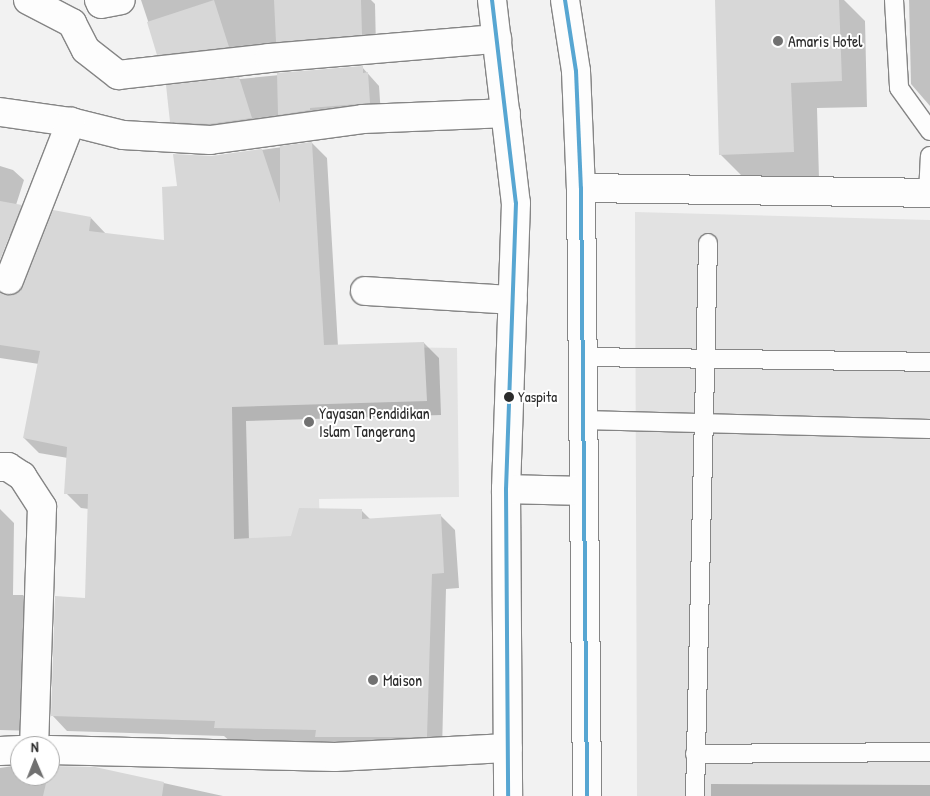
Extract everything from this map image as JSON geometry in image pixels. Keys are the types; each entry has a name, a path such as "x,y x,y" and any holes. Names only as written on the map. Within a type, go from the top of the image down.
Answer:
{"street":[{"path":"28,0 72,23 86,50 118,75 269,58 497,39"},
{"path":"99,0 101,4 121,0"},
{"path":"492,0 516,203 506,489 508,796"},
{"path":"565,0 576,71 581,188 586,796"},
{"path":"0,112 71,122 123,135 210,140 363,118 506,113"},
{"path":"9,280 71,122"},
{"path":"581,188 929,193"},
{"path":"365,291 513,300"},
{"path":"0,467 8,467 22,476 42,507 34,736"},
{"path":"506,489 582,491"},
{"path":"60,750 335,756 508,748"}],"lane":[{"path":"894,0 899,88 930,131"},
{"path":"929,193 930,156"},
{"path":"695,796 706,426 705,361 708,243"},
{"path":"583,357 705,361 930,362"},
{"path":"582,420 706,426 930,429"},
{"path":"695,754 930,752"}],"shaded area":[{"path":"635,212 930,220 930,796 637,796"},
{"name":"Yayasan Pendidikan Islam Tangerang","path":"162,344 457,348 459,497 319,499 323,616 154,614"}],"building":[{"path":"214,0 229,47 157,55 147,22"},
{"path":"274,0 361,0 362,35 276,42"},
{"name":"Amaris Hotel","path":"715,0 839,0 842,81 791,83 794,152 719,155"},
{"path":"363,66 363,73 368,72 370,103 310,108 310,110 278,115 277,73"},
{"path":"239,77 252,118 209,124 170,122 166,85"},
{"path":"312,142 324,345 424,342 427,401 232,407 234,539 291,536 299,508 362,509 362,519 441,514 444,573 432,574 427,737 315,737 316,730 214,728 215,721 51,716 55,596 85,598 88,494 64,494 67,447 23,438 40,351 0,345 0,292 12,295 23,286 53,210 91,217 89,231 164,240 162,187 177,186 173,154 212,156 262,149 280,203 280,146"},
{"path":"0,201 22,205 0,260"},
{"path":"60,766 95,767 164,782 162,796 43,796 45,786 60,786"}],"transit line":[{"path":"492,0 516,203 506,489 508,796"},
{"path":"565,0 576,71 581,188 587,796"}],"place":[{"name":"Amaris Hotel","path":"778,41"},
{"name":"Yaspita","path":"509,397"},
{"name":"Yayasan Pendidikan Islam Tangerang","path":"309,422"},
{"name":"Maison","path":"373,680"}]}
